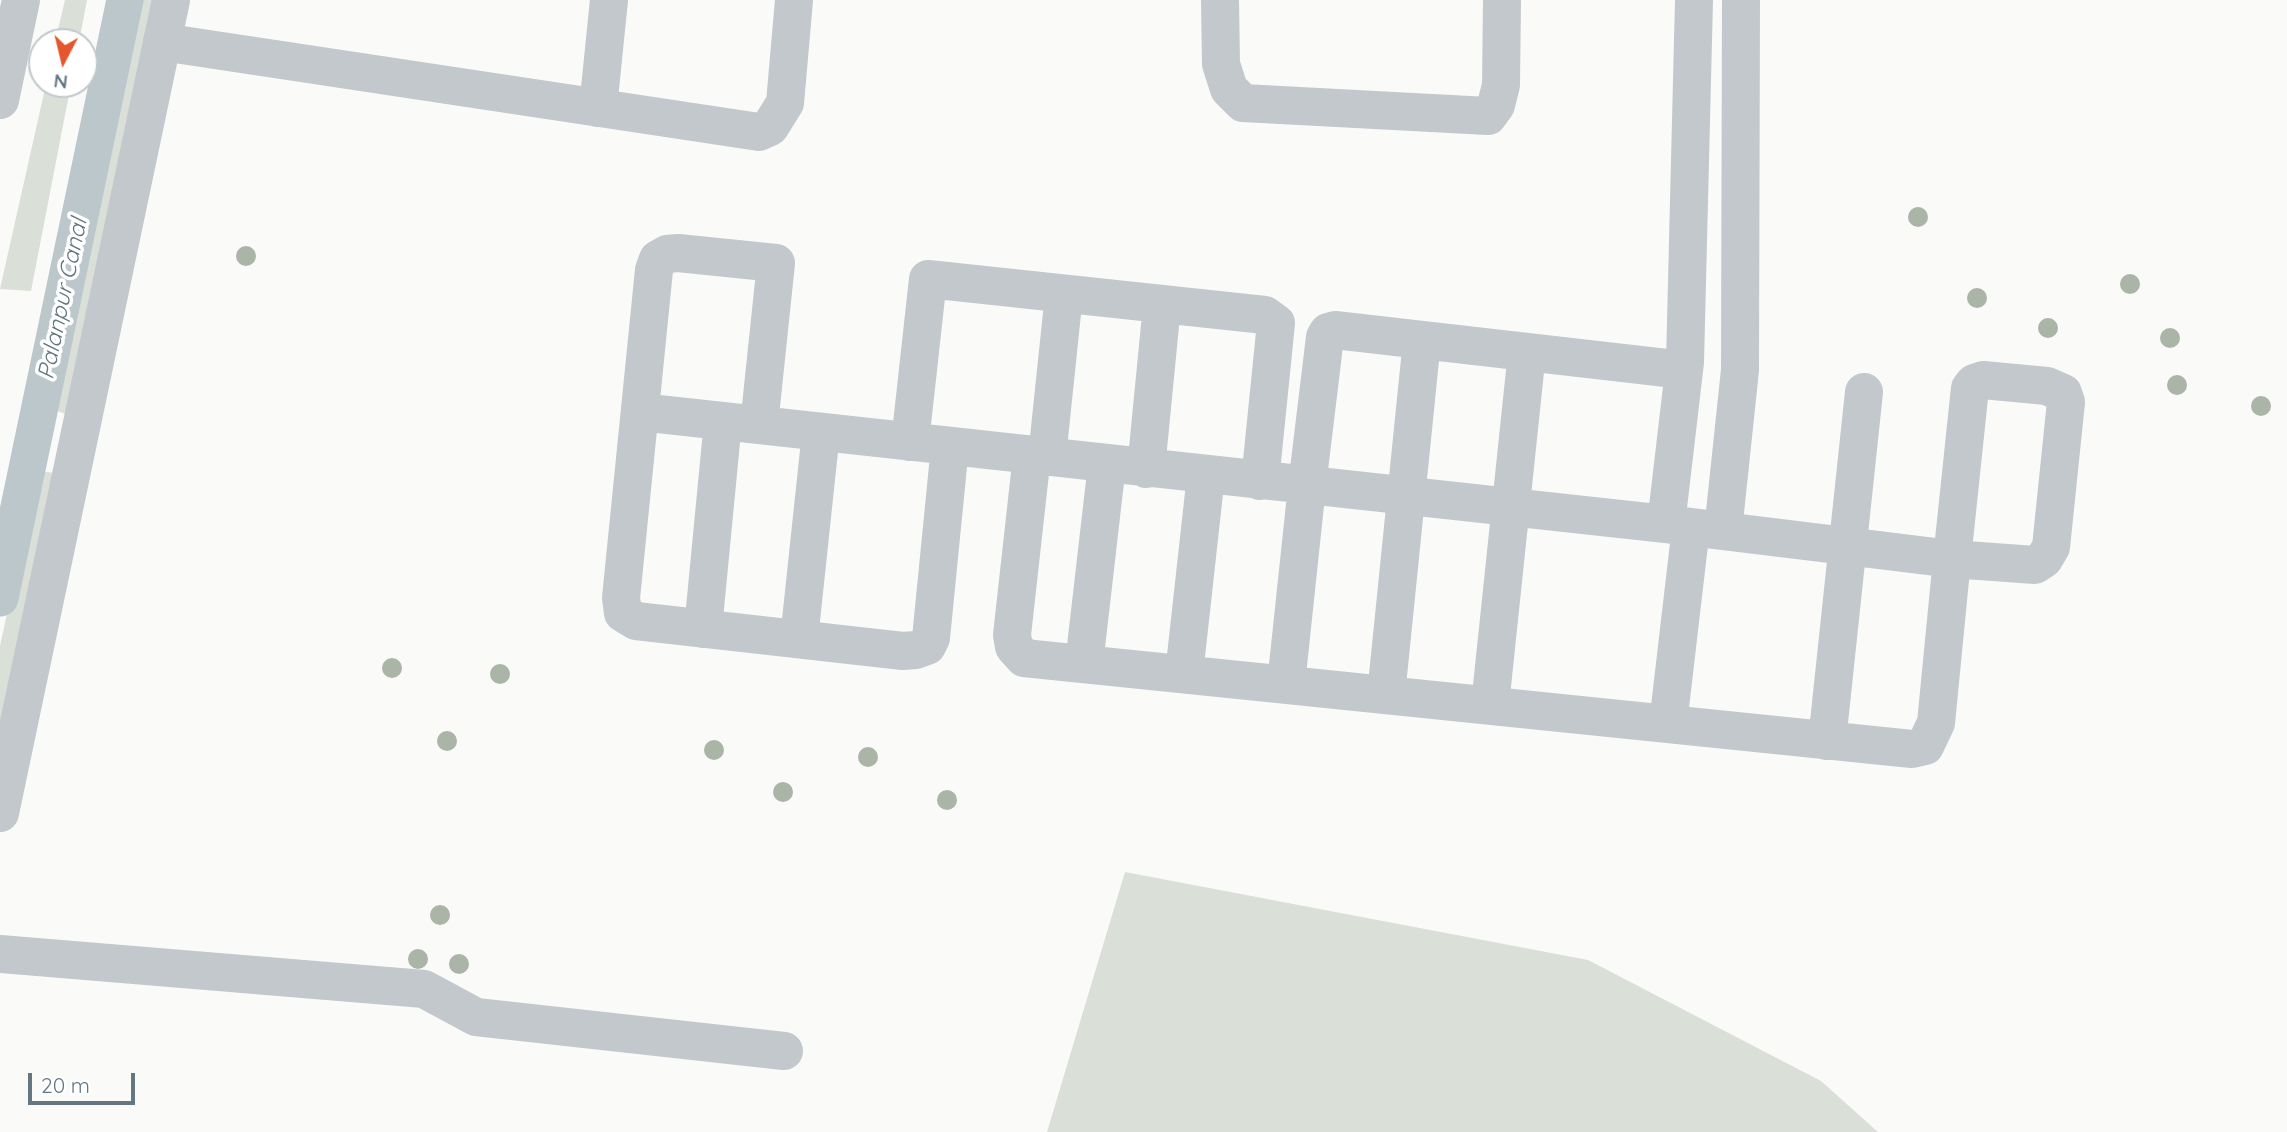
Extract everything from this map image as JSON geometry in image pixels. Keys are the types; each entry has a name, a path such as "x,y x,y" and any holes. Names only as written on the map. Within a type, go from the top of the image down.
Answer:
{"street":[{"path":"0,100 21,0"},
{"path":"0,813 171,0"},
{"path":"598,108 609,0"},
{"path":"162,42 759,132 770,127 785,103 794,0"},
{"path":"1220,0 1221,64 1229,89 1243,103 1488,116 1496,105 1501,85 1502,0"},
{"path":"1693,527 1684,370 1694,0"},
{"path":"1668,724 1693,527 1740,370 1741,0"},
{"path":"704,629 741,423 776,263 678,253 667,254 658,259 654,270 621,598 623,613 636,621 704,629 903,651 927,646 931,638 950,446"},
{"path":"910,442 928,279 1265,315 1276,323 1260,481"},
{"path":"640,412 1040,456 1146,469 1511,509 1693,527 1952,559 2035,565 2044,559 2051,547 2066,402 2063,393 2057,388 1983,380 1974,383 1970,388 1952,559 1936,723 1925,746 1912,749 1024,658 1013,648 1012,635 1040,456 1064,294"},
{"path":"1687,298 1741,301"},
{"path":"1146,469 1162,305"},
{"path":"1286,684 1307,486 1325,337 1328,332 1335,330 1684,370"},
{"path":"1386,695 1422,340"},
{"path":"1490,705 1527,352"},
{"path":"1827,741 1864,392"},
{"path":"799,639 821,432"},
{"path":"1084,664 1107,464"},
{"path":"1184,674 1206,475"},
{"path":"0,954 412,987 424,989 476,1017 784,1051"}],"shaded area":[{"path":"65,0 87,0 82,28 58,28"},
{"path":"137,0 159,0 71,416 55,410"},
{"path":"43,98 68,98 31,291 0,289"},
{"path":"38,471 64,474 0,749 0,646"},
{"path":"1125,872 1588,960 1821,1081 1878,1132 1047,1132"}],"waterway":[{"name":"Palanpur Canal","path":"0,598 125,0"}]}
